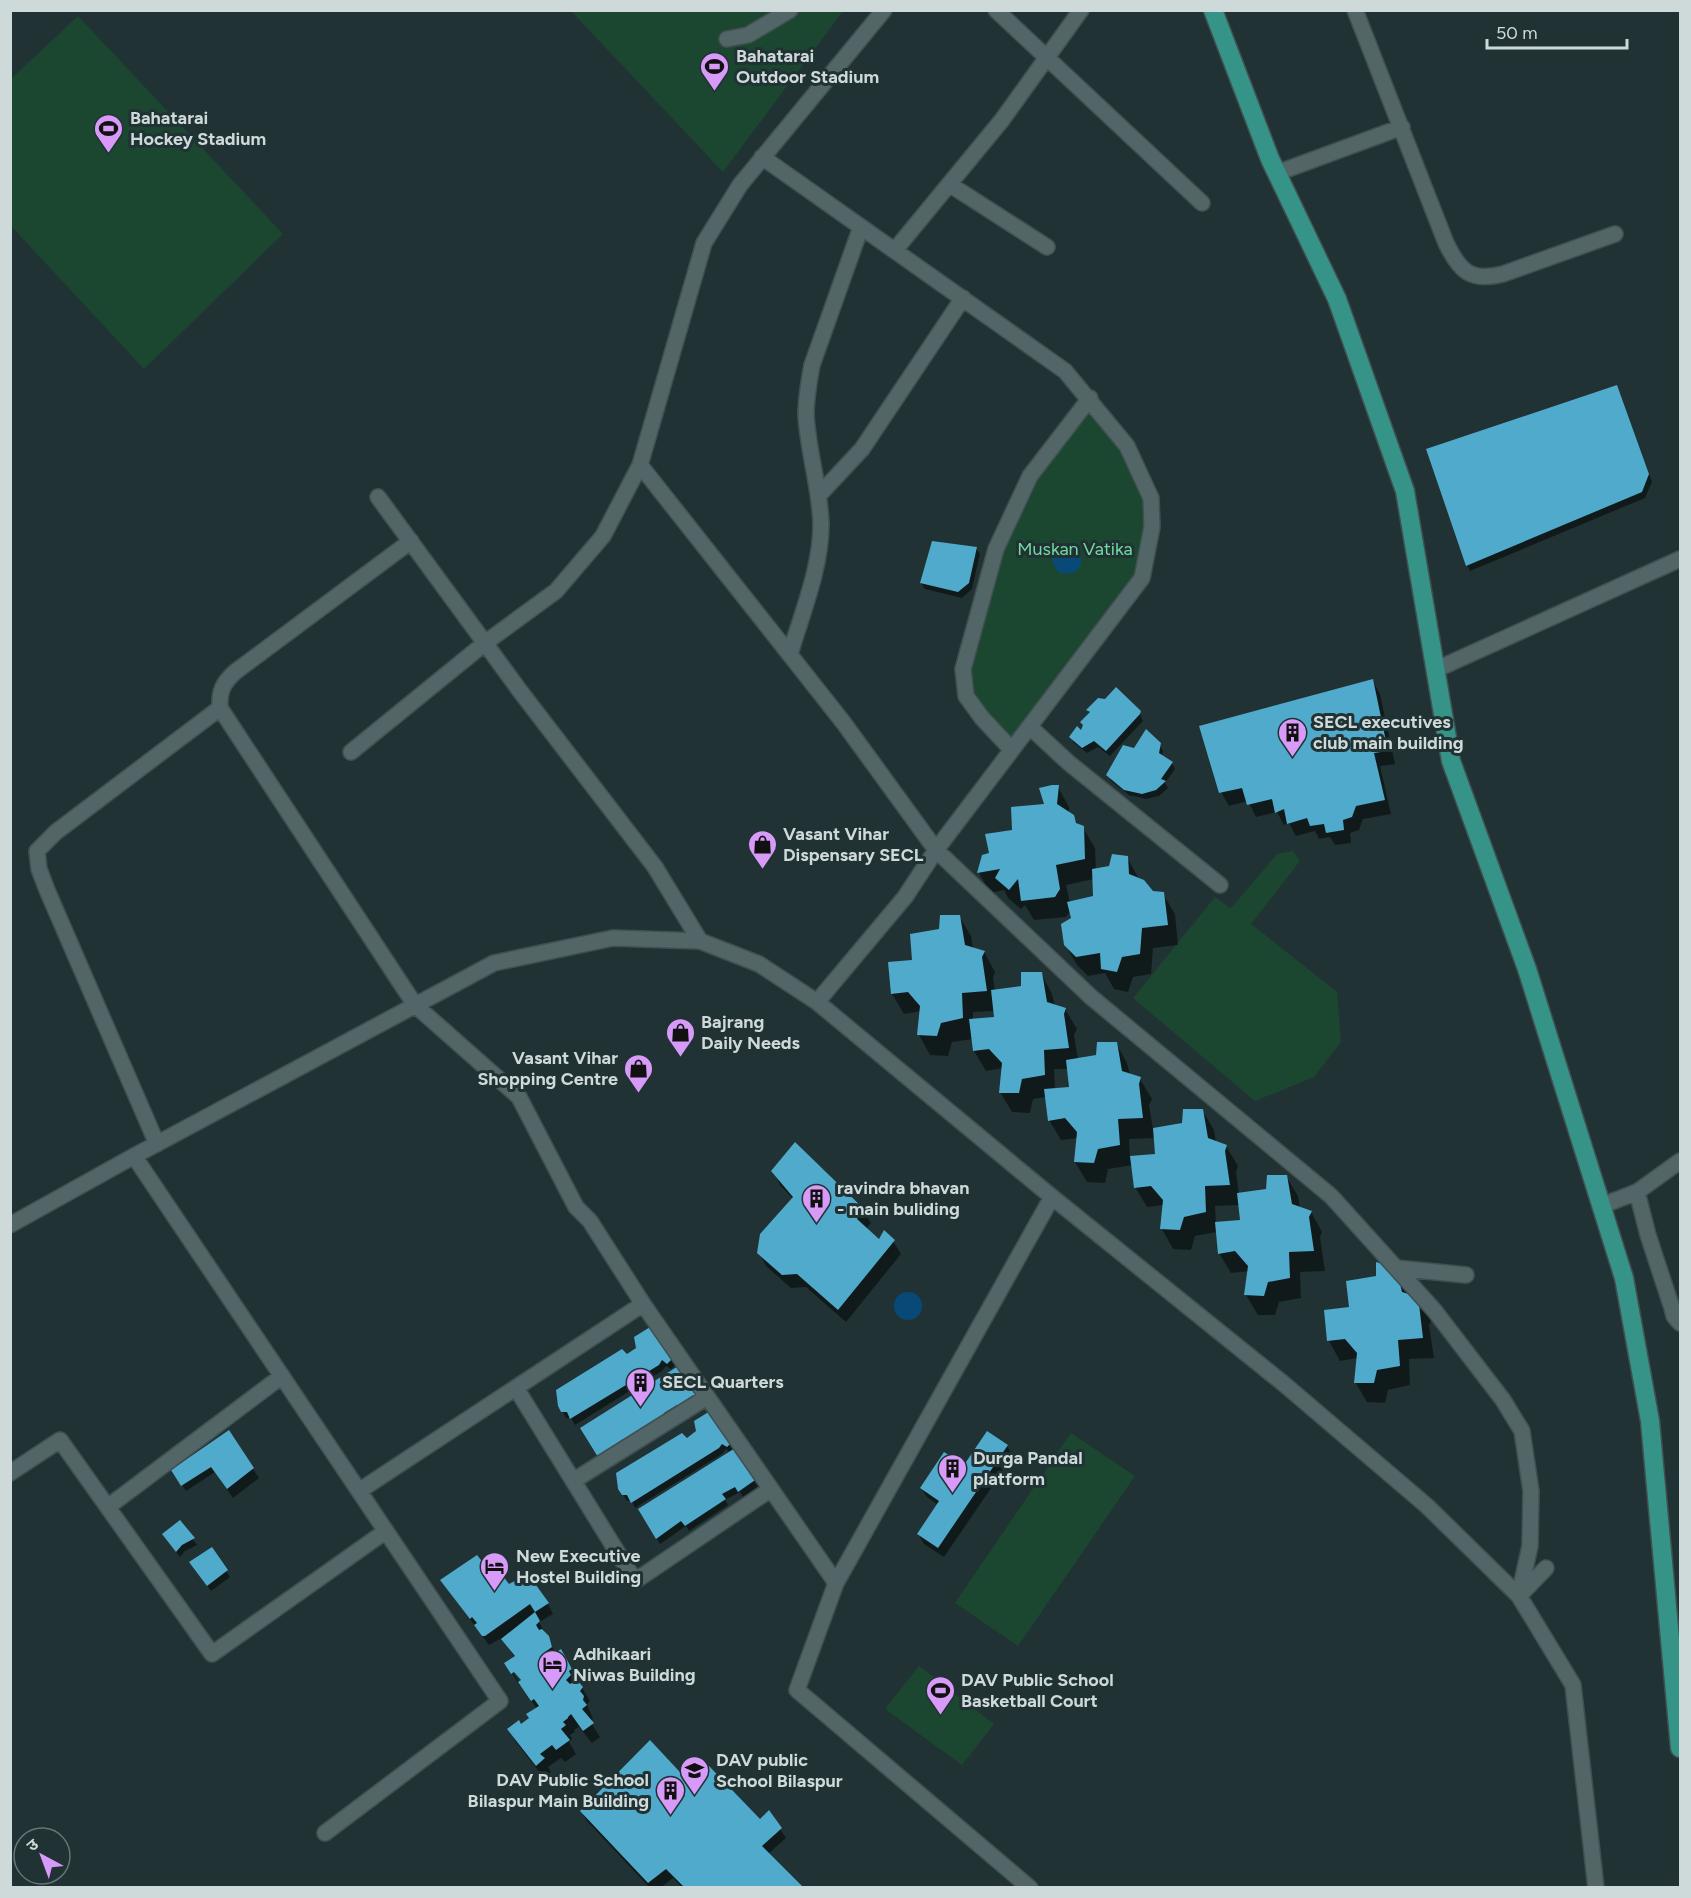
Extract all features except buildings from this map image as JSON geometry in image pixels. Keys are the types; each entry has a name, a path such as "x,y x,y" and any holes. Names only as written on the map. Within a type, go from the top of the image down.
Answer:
{"main road":[{"path":"1213,10 1277,173 1337,299 1405,491 1451,761 1527,969 1624,1278 1650,1421 1680,1748"}],"street":[{"path":"727,39 748,35 790,10"},
{"path":"351,752 485,643 556,591 603,536 640,465 704,243 740,184 884,10"},
{"path":"996,10 1202,203"},
{"path":"895,250 1002,120 1081,10"},
{"path":"1355,10 1446,243 1453,258 1463,270 1473,276 1486,278 1503,274 1615,234"},
{"path":"1277,173 1402,127"},
{"path":"762,157 1065,370 1127,446 1151,498 1152,527 1142,578 936,850 904,897 818,1002"},
{"path":"949,184 1047,247"},
{"path":"790,654 815,568 821,527 819,495 806,414 808,385 812,365 861,227"},
{"path":"819,495 862,449 963,298"},
{"path":"1012,750 982,718 966,696 963,669 996,549 1030,476 1090,398"},
{"path":"640,465 843,722 936,850 1091,997 1330,1196 1434,1310 1462,1346 1503,1400 1522,1431 1531,1502 1530,1546 1519,1596"},
{"path":"378,497 485,643 655,867 700,941"},
{"path":"411,541 235,672 225,682 219,695 220,708 416,1005 519,1097 576,1208 590,1221 643,1304 836,1583"},
{"path":"1435,670 1680,559"},
{"path":"157,1143 47,890 39,869 37,852 56,832 220,708"},
{"path":"1029,727 1069,763 1220,885"},
{"path":"10,1226 157,1143 494,963 613,938 700,941 759,964 818,1002 1052,1197 1284,1384 1427,1506 1519,1596 1573,1684 1596,1887"},
{"path":"134,1156 500,1701 325,1833"},
{"path":"1601,1206 1637,1192 1680,1161"},
{"path":"1637,1192 1648,1235 1672,1308 1680,1323"},
{"path":"1030,1887 797,1690 836,1583 1052,1197"},
{"path":"1396,1268 1466,1275"},
{"path":"359,1491 643,1304"},
{"path":"109,1506 282,1376"},
{"path":"516,1388 635,1581 771,1489"},
{"path":"573,1481 707,1397"},
{"path":"10,1473 60,1440 212,1654 386,1531"},
{"path":"1519,1596 1545,1568"}],"green space":[{"name":"Bahatarai Outdoor Stadium","path":"571,11 843,11 723,172"},
{"name":"Bahatarai Hockey Stadium","path":"78,16 283,234 144,369 11,226 11,79"},
{"name":"Muskan Vatika","path":"1089,403 1101,412 1151,498 1142,578 1012,750 982,718 963,669 996,549 1030,476"},
{"path":"1293,851 1300,861 1251,924 1337,992 1341,1042 1314,1077 1255,1101 1133,998 1215,897 1230,908 1232,907 1277,854"},
{"path":"1071,1433 1135,1476 1018,1646 955,1603"},
{"name":"DAV Public School Basketball Court","path":"919,1666 994,1724 962,1765 885,1709"}],"water":[{"path":"1076,543 1081,559 1080,566 1073,573 1060,573 1052,560 1054,552"},
{"path":"908,1292 918,1296 922,1306 918,1316 908,1320 898,1316 894,1306 898,1296"}],"place":[{"name":"Bahatarai Outdoor Stadium","path":"715,92"},
{"name":"Bahatarai Hockey Stadium","path":"109,154"},
{"name":"SECL executives club main building","path":"1292,758"},
{"name":"Vasant Vihar Dispensary SECL","path":"762,870"},
{"name":"Bajrang Daily Needs","path":"680,1058"},
{"name":"Vasant Vihar Shopping Centre","path":"639,1094"},
{"name":"ravindra bhavan - main buliding","path":"816,1224"},
{"name":"SECL Quarters","path":"641,1408"},
{"name":"Durga Pandal platform","path":"952,1494"},
{"name":"New Executive Hostel Building","path":"495,1592"},
{"name":"Adhikaari Niwas Building","path":"552,1690"},
{"name":"DAV Public School Basketball Court","path":"940,1716"},
{"name":"DAV public School Bilaspur","path":"695,1796"},
{"name":"DAV Public School Bilaspur Main Building","path":"670,1816"}]}
